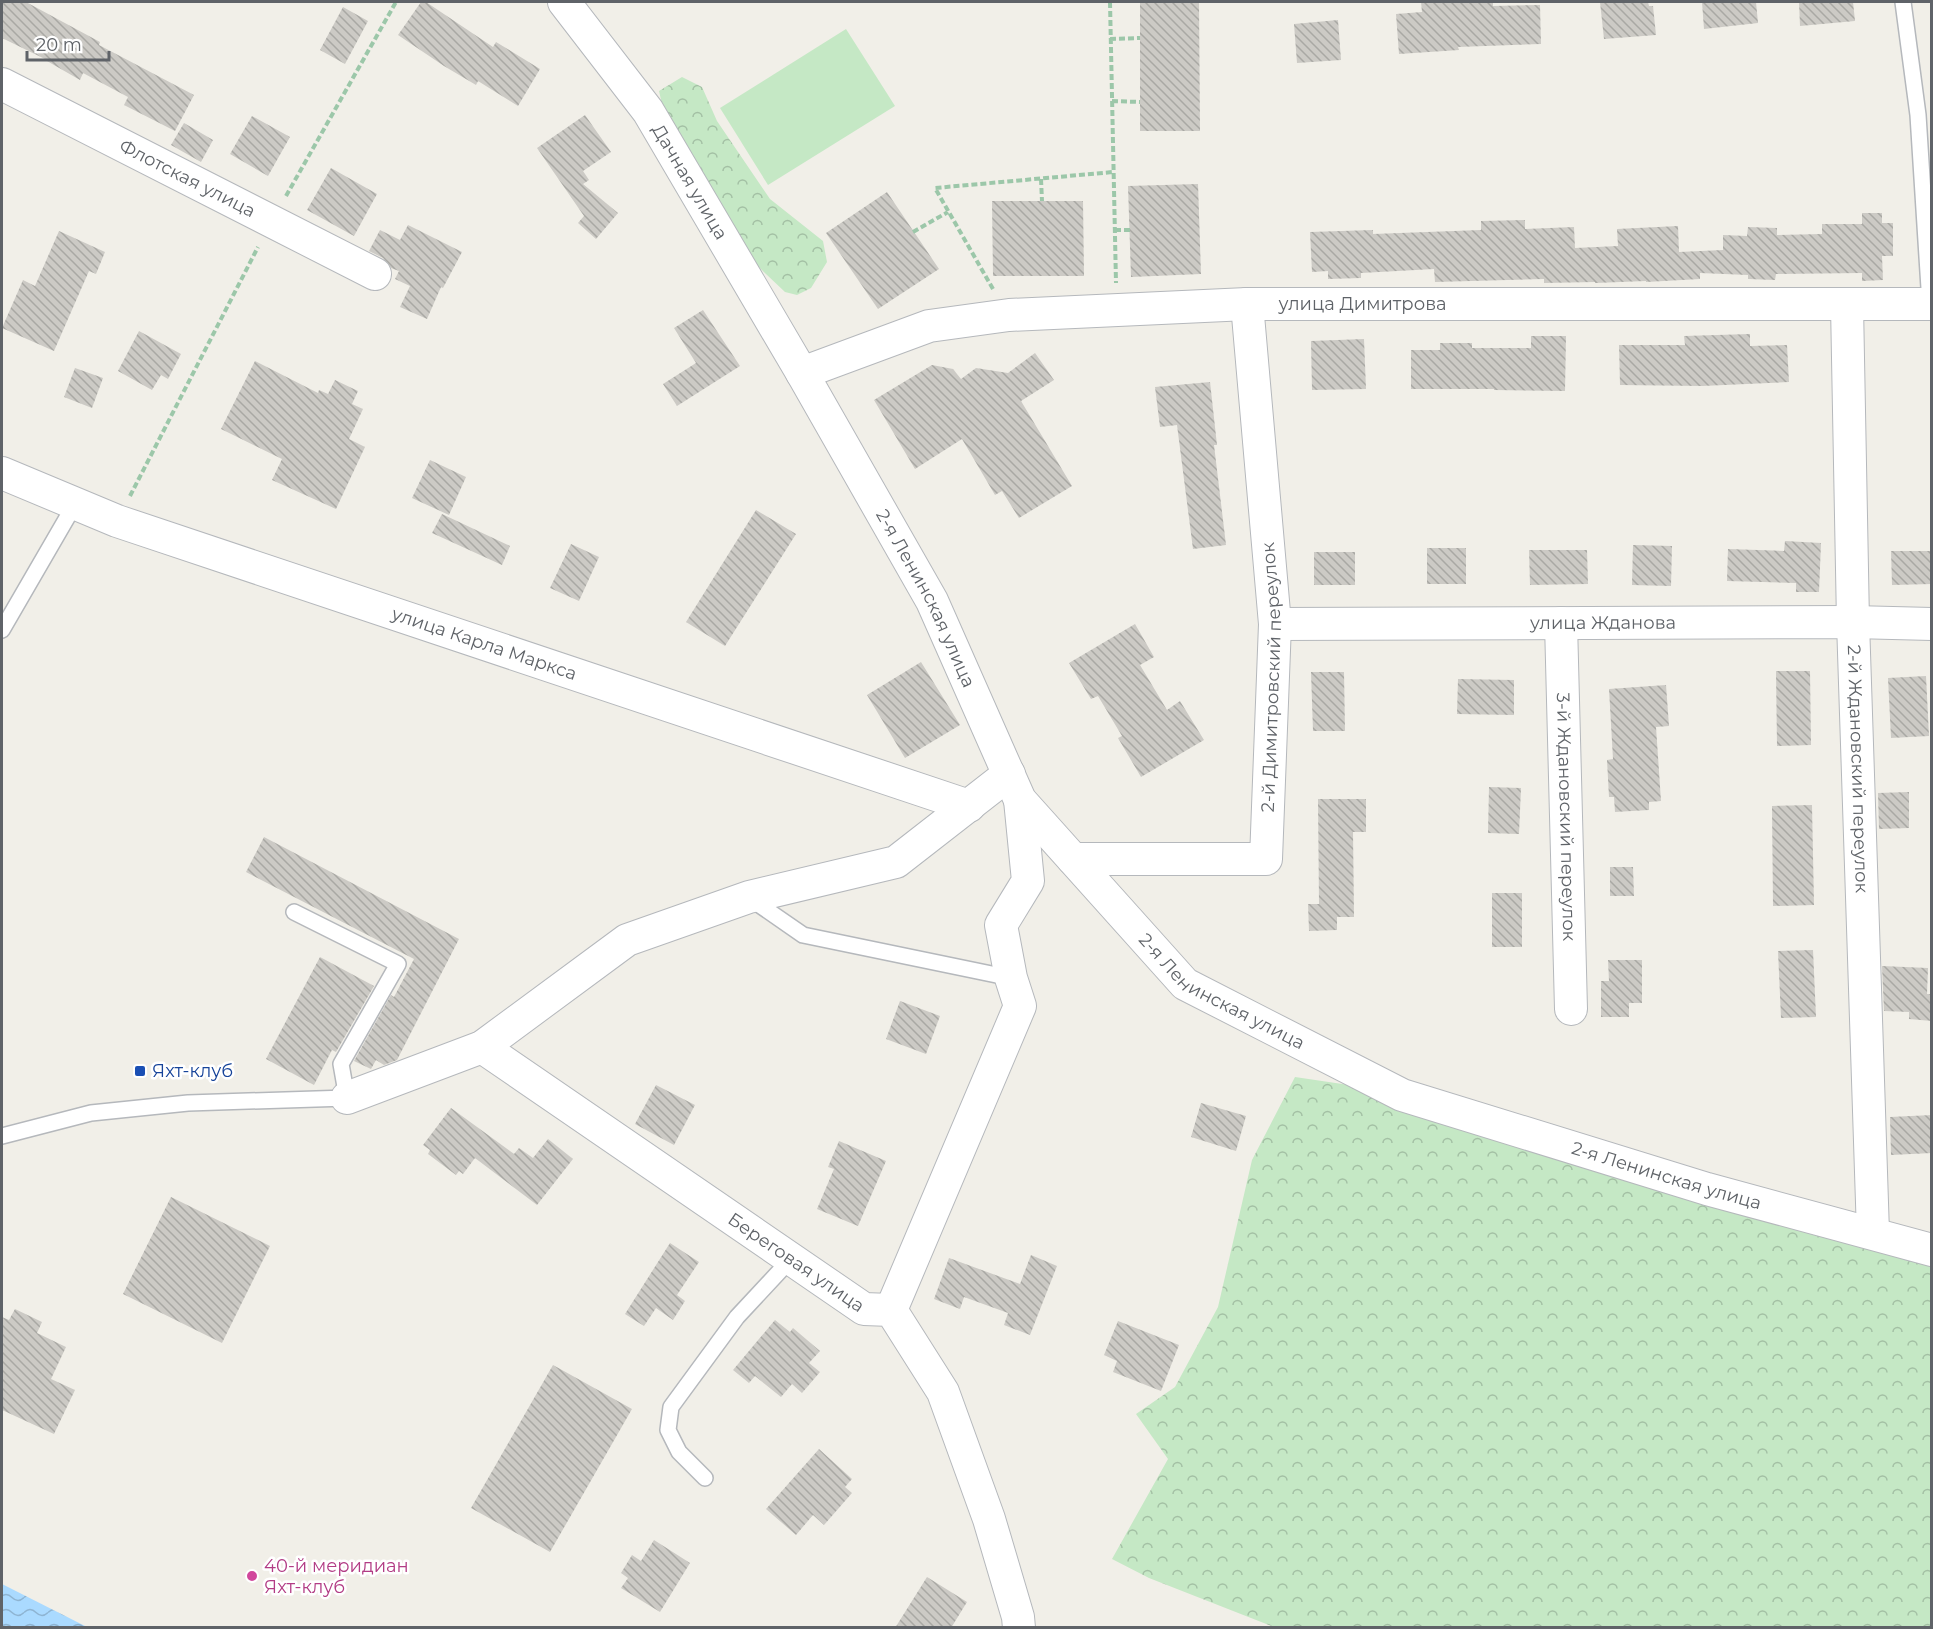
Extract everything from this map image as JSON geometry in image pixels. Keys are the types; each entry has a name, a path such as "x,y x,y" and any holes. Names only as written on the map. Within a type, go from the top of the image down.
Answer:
{"street":[{"name":"Дачная улица","path":"564,2 648,111 802,373"},
{"name":"Флотская улица","path":"2,84 375,274"},
{"name":"улица Димитрова","path":"802,373 929,326 1009,315 1247,304 1931,304"},
{"name":"2-й Димитровский переулок","path":"1073,859 1266,859 1275,624 1247,304"},
{"name":"2-й Ждановский переулок","path":"1847,305 1853,622 1873,1233"},
{"name":"2-я Ленинская улица","path":"802,373 932,601 1015,787 1073,859 1185,984 1402,1095 1707,1189 1932,1250"},
{"name":"улица Карла Маркса","path":"2,473 117,521 969,806"},
{"name":"улица Жданова","path":"1275,624 1853,622 1932,624"},
{"name":"3-й Ждановский переулок","path":"1561,623 1571,1009"},
{"path":"347,1098 482,1047 627,940 749,897 896,862 969,806 1015,787 1028,881 1001,925 1011,978 1020,1006 891,1310"},
{"name":"Береговая улица","path":"482,1047 864,1309 891,1310 943,1392 989,1519 1018,1617 1019,1628"}],"lane":[{"path":"1903,2 1918,115 1931,304"},
{"path":"2,630 75,504"},
{"path":"749,897 803,935 1011,978"},
{"path":"2,1136 91,1113 188,1103 347,1098 341,1064 398,964 294,912"},
{"path":"705,1478 679,1452 668,1430 671,1407 737,1317 791,1259"}],"path":[{"path":"117,521 272,222 396,2"},
{"path":"1110,2 1117,310"},
{"path":"1110,39 1140,38"},
{"path":"1112,101 1140,102"},
{"path":"1009,315 935,188 1113,172"},
{"path":"1041,179 1042,201"},
{"path":"914,232 948,212"},
{"path":"1115,230 1130,230"}],"green space":[{"path":"846,29 895,106 768,185 720,108"},
{"path":"682,77 702,87 717,121 770,199 823,241 827,262 811,288 797,295 785,292 747,256 662,104 659,91"},
{"path":"1295,1077 1349,1085 1931,1261 1931,1627 1274,1627 1149,1578 1112,1559 1168,1459 1136,1414 1175,1387 1218,1307 1252,1160"}],"water":[{"path":"2,1584 87,1627 2,1627"}],"building":[{"path":"2,2 26,2 100,42 99,45 194,95 175,131 124,105 128,97 83,73 80,80 47,60 2,38"},
{"path":"421,2 426,2 493,47 496,42 540,69 518,106 478,81 476,85 398,35"},
{"path":"1140,2 1199,2 1200,131 1140,131"},
{"path":"1421,2 1493,2 1493,6 1540,5 1541,44 1458,47 1459,50 1399,54 1396,14 1422,12"},
{"path":"1600,2 1648,2 1649,6 1653,6 1656,35 1604,39"},
{"path":"1702,2 1756,2 1758,23 1704,29"},
{"path":"1799,2 1853,2 1855,21 1800,26"},
{"path":"343,7 368,21 345,64 320,50"},
{"path":"1338,20 1341,60 1297,63 1294,24"},
{"path":"585,115 611,152 583,171 589,180 583,184 618,213 596,239 578,223 584,216 537,148"},
{"path":"252,116 290,137 268,176 230,154"},
{"path":"184,123 213,140 201,162 171,145"},
{"path":"331,168 377,194 354,236 307,210"},
{"path":"1198,184 1201,274 1131,277 1128,186"},
{"path":"887,192 939,269 878,309 826,233"},
{"path":"992,201 1083,201 1084,276 993,276"},
{"path":"1862,213 1882,213 1882,223 1893,223 1893,256 1882,256 1883,280 1862,281 1862,273 1776,274 1775,280 1748,279 1748,275 1700,273 1700,279 1646,282 1544,283 1544,279 1435,282 1434,269 1361,273 1361,278 1328,279 1328,271 1312,272 1310,232 1373,230 1373,234 1481,230 1481,221 1525,220 1525,229 1574,227 1575,248 1618,246 1617,229 1678,226 1679,252 1723,250 1723,235 1747,236 1748,227 1777,228 1777,235 1822,234 1822,224 1862,224"},
{"path":"408,225 462,252 443,288 441,287 427,319 400,307 410,286 395,279 399,271 391,268 383,258 369,251 380,230 400,240"},
{"path":"59,231 105,252 96,274 89,271 54,351 2,328 23,280 35,286"},
{"path":"703,310 740,366 677,406 663,384 696,363 674,328"},
{"path":"139,331 181,354 168,379 161,375 152,390 118,371"},
{"path":"1750,334 1750,346 1787,345 1789,382 1702,386 1620,385 1619,345 1685,345 1684,336"},
{"path":"1531,336 1566,336 1565,391 1411,389 1411,350 1440,350 1440,343 1472,343 1472,348 1531,348"},
{"path":"1364,339 1366,389 1312,390 1311,341"},
{"path":"1035,353 1054,380 1021,401 1072,486 1019,518 1002,491 995,495 962,439 915,469 874,400 932,365 953,369 961,379 976,368 1008,373"},
{"path":"255,361 318,393 319,390 328,394 335,380 358,391 352,404 363,409 349,439 365,447 336,509 272,480 282,459 221,429"},
{"path":"75,368 103,378 92,408 64,397"},
{"path":"1210,382 1217,445 1214,445 1226,545 1193,549 1177,425 1160,427 1155,387"},
{"path":"430,460 466,477 449,515 412,498"},
{"path":"756,510 796,534 725,646 686,622"},
{"path":"442,514 510,546 502,565 432,533"},
{"path":"1785,541 1821,543 1819,592 1796,592 1796,583 1727,581 1728,549 1784,551"},
{"path":"571,544 599,557 579,601 550,588"},
{"path":"1633,545 1672,546 1671,586 1632,585"},
{"path":"1427,548 1466,548 1466,584 1427,584"},
{"path":"1529,550 1587,550 1588,584 1530,585"},
{"path":"1891,551 1932,551 1932,584 1892,585"},
{"path":"1314,552 1355,552 1355,585 1314,585"},
{"path":"1135,624 1154,657 1140,665 1167,710 1180,701 1204,740 1141,777 1118,738 1122,736 1098,696 1091,699 1069,663"},
{"path":"921,662 960,725 905,758 867,695"},
{"path":"1776,671 1810,671 1811,745 1777,746"},
{"path":"1311,672 1344,672 1345,731 1313,731"},
{"path":"1926,676 1929,736 1891,738 1888,678"},
{"path":"1458,679 1514,680 1514,715 1457,714"},
{"path":"1666,685 1669,726 1656,727 1661,801 1649,802 1649,810 1615,812 1614,797 1609,797 1607,760 1613,759 1609,689"},
{"path":"1489,787 1521,788 1519,834 1488,833"},
{"path":"1909,792 1909,828 1879,829 1878,793"},
{"path":"1318,799 1366,799 1366,832 1353,832 1354,917 1337,917 1337,930 1309,931 1308,904 1319,904"},
{"path":"1812,805 1814,905 1773,906 1772,806"},
{"path":"264,837 459,939 397,1060 384,1065 376,1060 371,1069 354,1061 391,995 394,997 414,959 246,872"},
{"path":"1610,867 1633,867 1634,896 1610,896"},
{"path":"1492,893 1522,893 1522,947 1492,947"},
{"path":"1813,950 1816,1017 1781,1018 1778,951"},
{"path":"320,957 374,986 336,1052 332,1050 314,1085 266,1059"},
{"path":"1608,960 1642,960 1642,1003 1629,1003 1629,1017 1601,1017 1601,981 1609,981"},
{"path":"1882,966 1928,968 1927,994 1932,994 1932,1021 1909,1019 1909,1012 1884,1011"},
{"path":"900,1001 940,1016 926,1054 886,1039"},
{"path":"656,1085 695,1105 674,1145 635,1124"},
{"path":"1201,1103 1246,1116 1236,1151 1191,1137"},
{"path":"451,1108 514,1154 519,1148 533,1158 548,1139 573,1159 537,1205 475,1158 463,1174 459,1171 456,1175 428,1154 430,1150 423,1145"},
{"path":"1932,1115 1932,1153 1891,1155 1890,1117"},
{"path":"839,1141 886,1161 858,1226 817,1209 834,1169 828,1167"},
{"path":"171,1197 270,1246 222,1343 123,1294"},
{"path":"670,1243 699,1262 677,1295 685,1301 673,1320 656,1308 644,1326 625,1314"},
{"path":"1031,1255 1057,1266 1030,1335 1004,1325 1008,1313 964,1297 960,1309 934,1299 949,1258 1020,1284"},
{"path":"15,1309 42,1322 37,1333 66,1347 51,1379 75,1390 54,1434 2,1410 2,1317 9,1320"},
{"path":"775,1320 790,1332 793,1328 820,1351 809,1363 820,1372 802,1393 792,1384 781,1397 755,1376 749,1383 733,1370"},
{"path":"1118,1321 1179,1345 1161,1391 1113,1372 1117,1361 1104,1355"},
{"path":"553,1365 632,1409 550,1552 471,1508"},
{"path":"819,1449 852,1479 845,1487 852,1493 824,1525 813,1515 796,1535 766,1509"},
{"path":"654,1540 690,1563 660,1612 621,1588 628,1578 621,1573 632,1555 641,1561"},
{"path":"927,1577 967,1602 951,1628 895,1628"}],"place":[{"name":"Яхт-клуб","path":"140,1071"},
{"name":"40-й меридиан Яхт-клуб","path":"252,1576"}]}
